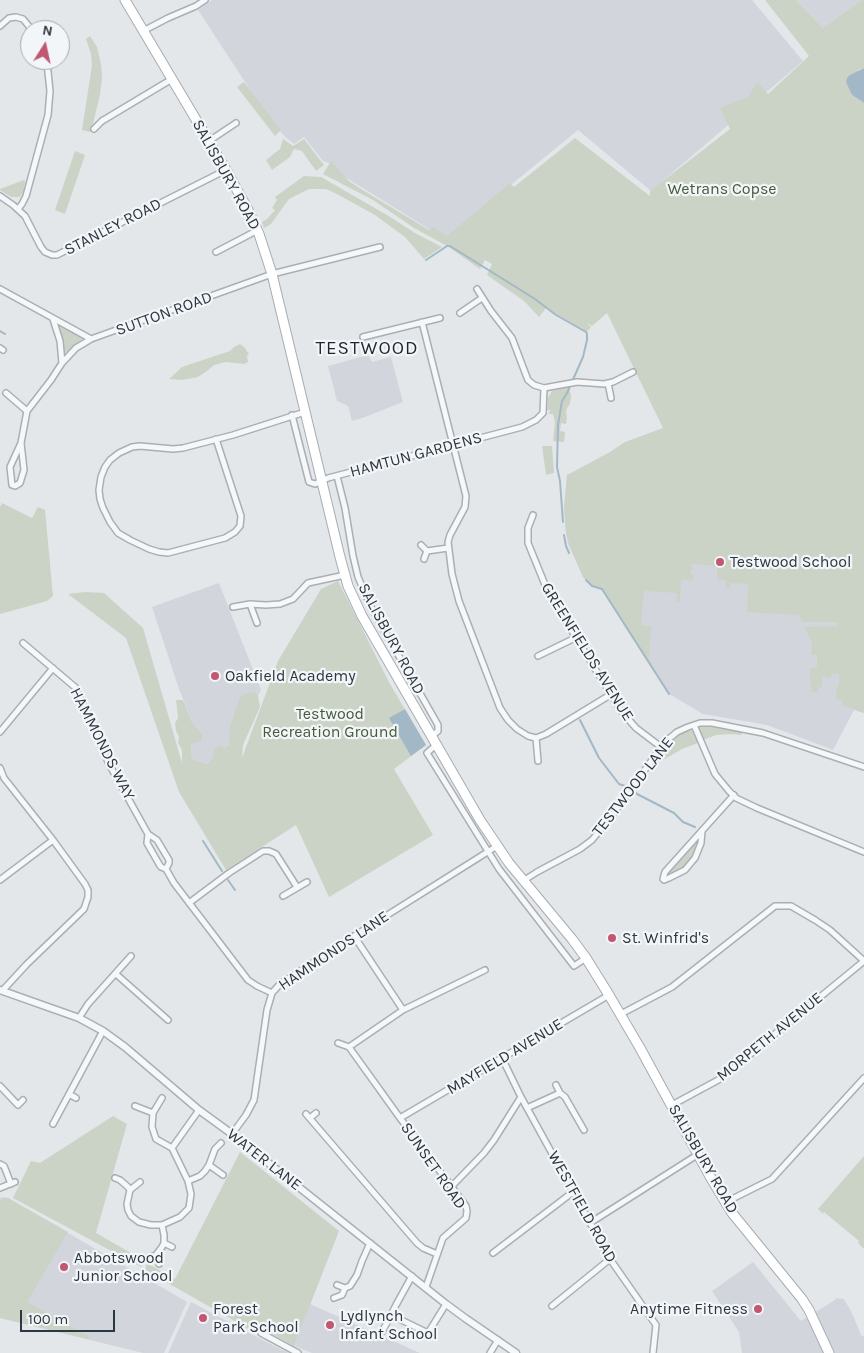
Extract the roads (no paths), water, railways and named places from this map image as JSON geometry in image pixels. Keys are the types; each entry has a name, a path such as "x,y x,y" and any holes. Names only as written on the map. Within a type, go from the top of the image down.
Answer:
{"main road":[{"name":"SALISBURY ROAD","path":"125,0 226,170 247,208 264,245 345,575 362,616 476,813 523,881 586,958 621,1014 672,1105 697,1155 726,1202 762,1251 802,1299 829,1353"}],"street":[{"path":"143,31 205,0"},
{"path":"0,26 9,18 16,17 24,20"},
{"path":"0,196 18,209 26,196 48,115 50,82 48,70"},
{"path":"94,129 102,121 172,79"},
{"path":"209,141 236,123"},
{"name":"STANLEY ROAD","path":"18,209 25,216 41,247 48,254 57,255 226,170"},
{"path":"216,252 258,230"},
{"name":"SUTTON ROAD","path":"27,411 62,363 76,348 91,340 272,274 380,247"},
{"path":"0,289 91,340"},
{"path":"477,289 512,338 528,380 534,385 544,388 577,382 608,383 633,372"},
{"path":"460,312 482,298"},
{"path":"363,336 440,318"},
{"path":"53,319 60,341 62,363"},
{"path":"422,322 467,499 448,542 452,574 459,602 503,712 514,726 528,736 536,738 546,734 610,695"},
{"path":"608,383 611,398"},
{"name":"HAMTUN GARDENS","path":"321,481 530,424 542,416 544,410 544,388"},
{"path":"6,393 27,411 21,443 10,467 12,485 15,486 20,483 24,470 21,443"},
{"path":"216,439 241,516 240,526 236,532 225,538 168,553 149,549 118,533 101,504 99,494 101,477 105,467 110,460 123,450 145,446 178,449 216,439 251,430 305,412"},
{"path":"292,415 309,482 315,484 321,481"},
{"name":"SALISBURY ROAD","path":"337,476 358,577 371,607 438,725 438,731 427,752 499,869 574,966 586,958"},
{"name":"GREENFIELDS AVENUE","path":"533,515 528,533 530,548 548,592 618,708 631,724 662,748"},
{"path":"421,545 427,551"},
{"path":"427,551 448,548"},
{"path":"424,559 427,551"},
{"path":"233,607 250,604 280,604 293,598 308,583 345,575"},
{"path":"250,604 257,623"},
{"path":"538,656 576,638"},
{"name":"HAMMONDS WAY","path":"23,643 79,692 110,764 148,834 157,840 169,860 166,869"},
{"path":"0,732 53,668"},
{"name":"TESTWOOD LANE","path":"523,881 580,849 592,840 662,748 677,732 694,725 718,723 763,733 864,767"},
{"path":"694,725 715,774 734,796 757,808 864,852"},
{"path":"536,738 538,760"},
{"path":"0,768 4,778 53,840 88,890 84,909 1,990"},
{"path":"702,831 701,843 695,858 685,870 664,880 665,872 702,831 734,796"},
{"name":"HAMMONDS WAY","path":"148,834 147,843 161,867 166,869 174,883 248,980 272,993"},
{"path":"0,880 53,840"},
{"name":"HAMMONDS LANE","path":"232,1134 254,1100 265,1023 272,993 280,984 497,846"},
{"path":"189,903 262,851 276,854 297,887"},
{"path":"283,896 307,882"},
{"path":"621,1014 672,987 775,906 791,906 815,920 830,930 864,962"},
{"path":"354,936 403,1010"},
{"path":"79,1018 88,1004 131,956"},
{"name":"MORPETH AVENUE","path":"672,1105 720,1079 864,962"},
{"path":"338,1043 350,1047 403,1010 485,970"},
{"path":"116,974 168,1020"},
{"name":"WATER LANE","path":"1,990 79,1018 103,1031 125,1047 199,1110 232,1134 446,1304 516,1353"},
{"name":"MAYFIELD AVENUE","path":"400,1118 609,995"},
{"path":"53,1124 103,1031"},
{"name":"SUNSET ROAD","path":"350,1047 468,1211 466,1218 442,1238 426,1287"},
{"name":"WESTFIELD ROAD","path":"502,1058 520,1097 610,1259 656,1325 653,1353"},
{"path":"726,1202 772,1178 864,1078"},
{"path":"556,1085 560,1093 566,1097 584,1130"},
{"path":"0,1086 18,1105"},
{"path":"527,1108 560,1093"},
{"path":"69,1094 76,1098"},
{"path":"451,1187 494,1140 520,1097"},
{"path":"140,1182 130,1190 127,1204 131,1216 139,1222 150,1225 162,1225 180,1217 189,1208 191,1194 188,1181 172,1148 156,1139 152,1127 153,1113 162,1098"},
{"path":"13,1110 23,1100"},
{"path":"135,1106 153,1113"},
{"path":"172,1148 199,1110"},
{"path":"316,1113 308,1116 417,1243 437,1254"},
{"path":"188,1181 200,1176 210,1165 215,1149 221,1143"},
{"path":"590,1223 697,1155"},
{"path":"0,1164 4,1166 13,1183 0,1188"},
{"path":"210,1165 223,1175"},
{"path":"115,1178 124,1183 130,1190"},
{"path":"493,1253 573,1192"},
{"path":"148,1258 156,1255 162,1248 164,1243 162,1225"},
{"path":"164,1243 172,1246"},
{"path":"334,1298 342,1295 345,1288 350,1286 357,1275 370,1243"},
{"path":"156,1255 159,1264"},
{"path":"552,1306 610,1259"},
{"path":"382,1332 412,1276"},
{"path":"337,1285 345,1288"},
{"path":"390,1315 428,1333 446,1304"},
{"path":"261,1333 298,1353"},
{"path":"490,1353 498,1340"}],"water":[{"path":"864,68 864,103 852,95 846,82 850,75"},
{"path":"405,709 426,745 411,756 389,718"}],"waterway":[{"path":"426,260 447,246 450,246 535,299 556,315 586,332 587,340 583,357 562,401 558,425 557,467 563,522"},
{"path":"0,331 5,334"},
{"path":"564,535 569,553"},
{"path":"586,580 592,586 602,589 669,694"},
{"path":"580,720 599,758 619,784 625,786"},
{"path":"634,791 674,813 683,822 695,827"},
{"path":"203,841 222,871"},
{"path":"228,880 235,890"}],"place":[{"name":"Testwood School","path":"720,562"},
{"name":"Oakfield Academy","path":"215,676"},
{"name":"St. Winfrid's","path":"612,938"},
{"name":"Abbotswood Junior School","path":"64,1267"},
{"name":"Anytime Fitness","path":"758,1309"},
{"name":"Forest Park School","path":"203,1318"},
{"name":"Lydlynch Infant School","path":"330,1325"}],"district":[{"name":"TESTWOOD","path":"367,349"}],"park label":[{"name":"Wetrans Copse","path":"722,189"},
{"name":"Testwood Recreation Ground","path":"330,723"}]}
